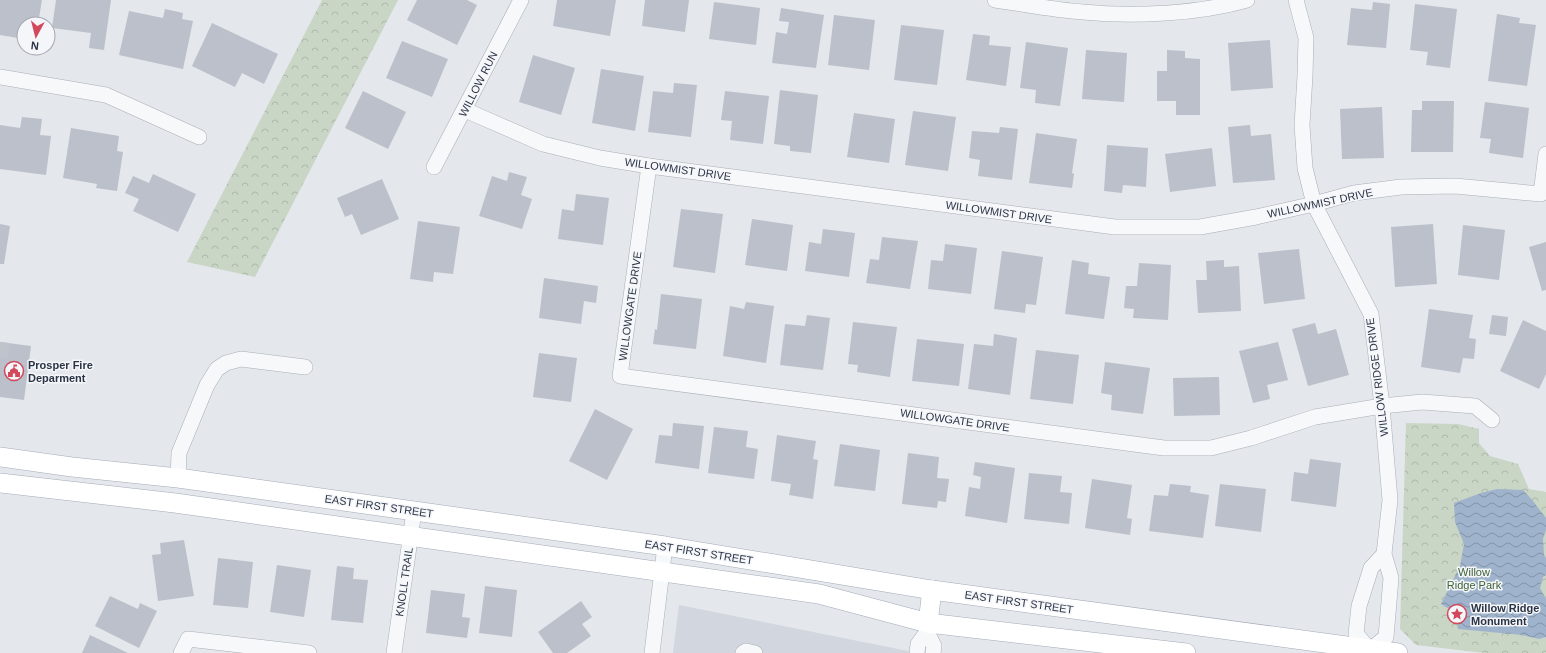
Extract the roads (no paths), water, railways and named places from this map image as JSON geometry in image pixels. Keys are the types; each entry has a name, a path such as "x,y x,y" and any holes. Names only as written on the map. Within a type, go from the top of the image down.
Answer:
{"main road":[{"name":"EAST FIRST STREET","path":"0,456 72,467 178,478 665,546 932,590 1370,651 1398,653"},
{"path":"175,503 178,478"},
{"path":"0,483 175,503 819,594 928,627 1186,653"},
{"path":"928,627 932,590"}],"street":[{"name":"WILLOW RUN","path":"434,167 521,0"},
{"path":"995,0 1084,12 1149,15 1226,6 1246,0"},
{"name":"WILLOW RIDGE DRIVE","path":"1296,0 1306,38 1306,76 1302,125 1305,168 1314,204 1371,314 1382,406 1390,500 1384,554 1391,578 1386,637 1370,651"},
{"path":"0,77 106,95 200,137"},
{"name":"WILLOWMIST DRIVE","path":"465,110 543,144 600,158 649,166 1115,227 1200,227 1256,217 1354,193 1400,187 1456,186 1541,194 1546,154"},
{"name":"WILLOWGATE DRIVE","path":"649,166 620,376 1164,448 1211,448 1251,438 1315,417 1382,406 1422,402 1475,406 1492,420"},
{"path":"178,478 178,453 207,385 217,369 226,363 240,359 305,367"},
{"name":"KNOLL TRAIL","path":"394,653 414,511"},
{"path":"652,653 665,546"},
{"path":"1370,651 1356,634 1359,606 1371,568 1384,554"},
{"path":"916,653 918,644 928,627"},
{"path":"928,627 934,646 933,653"},
{"path":"180,653 188,639 309,653"},
{"path":"743,653 746,651 755,653"}],"water":[{"path":"1497,489 1523,490 1546,518 1546,530 1543,539 1544,555 1546,558 1546,575 1543,577 1540,588 1546,599 1546,637 1539,639 1522,635 1458,629 1457,614 1441,604 1460,566 1464,544 1455,522 1454,503"}],"tunnel":[{"path":"0,357 2,342"}],"place":[{"name":"Prosper Fire Deparment","path":"14,371"},
{"name":"Willow Ridge Monument","path":"1457,614"}],"park label":[{"name":"Willow Ridge Park","path":"1474,578"}]}
